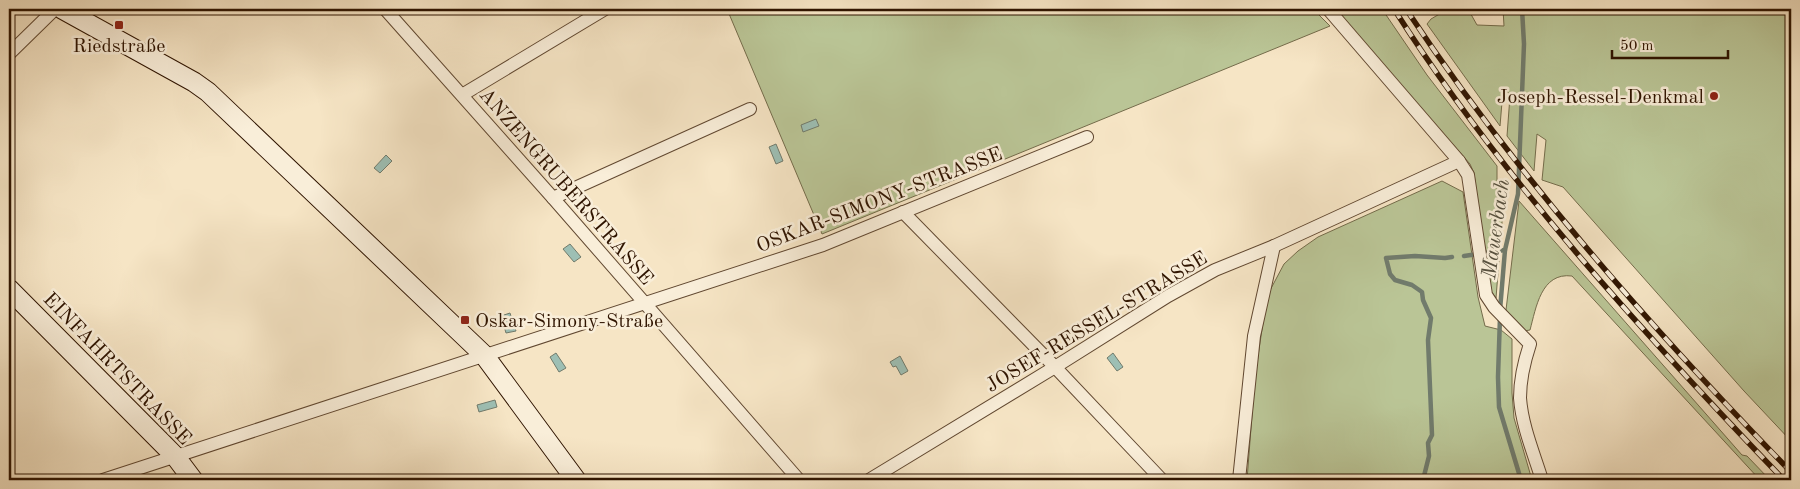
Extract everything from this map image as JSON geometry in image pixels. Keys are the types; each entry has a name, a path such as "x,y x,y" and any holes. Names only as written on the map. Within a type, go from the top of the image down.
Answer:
{"street":[{"path":"9,54 56,9"},
{"path":"62,9 194,82 208,92 484,355 576,480"},
{"name":"ANZENGRUBERSTRASSE","path":"385,9 799,480"},
{"path":"462,95 605,9"},
{"path":"1328,9 1459,160 1468,175 1486,295 1494,307 1530,344 1523,367 1520,398 1522,414 1542,480"},
{"path":"553,198 750,109"},
{"name":"OSKAR-SIMONY-STRASSE","path":"102,480 823,245 1087,137"},
{"name":"JOSEF-RESSEL-STRASSE","path":"868,480 1207,274 1274,246 1459,160"},
{"path":"903,212 1055,367 1162,480"},
{"path":"1239,480 1254,336 1274,246"},
{"name":"EINFAHRTSTRASSE","path":"9,289 174,456 193,480"}],"green space":[{"path":"727,9 1313,9 1330,26 822,234"},
{"path":"1335,9 1382,9 1427,75 1497,166 1497,202 1503,210 1496,298 1488,287 1474,173 1470,164"},
{"path":"1448,9 1468,9 1477,25 1504,26 1503,9 1791,9 1791,441 1744,391 1563,187 1542,180 1546,140 1537,134 1534,171 1507,136 1510,96 1506,89 1503,90 1500,126 1427,24 1431,19"},
{"path":"1442,181 1463,192 1478,297 1485,326 1501,330 1512,339 1514,418 1532,480 1247,480 1255,376 1267,296 1284,264 1318,237"},
{"path":"1519,201 1742,455 1747,456 1770,480 1760,480 1572,276 1562,276 1553,280 1547,286 1538,302 1530,330 1524,331 1506,310"}],"water":[{"path":"816,119 819,126 803,132 801,125"},
{"path":"776,144 783,161 776,164 769,147"},
{"path":"386,155 392,161 380,173 374,168"},
{"path":"570,244 581,257 574,262 563,249"},
{"path":"510,313 516,331 506,333 501,316"},
{"path":"556,353 566,368 559,372 550,357"},
{"path":"1113,353 1123,367 1117,371 1107,358"},
{"path":"900,356 908,371 901,375 896,366 893,367 890,362"},
{"path":"495,400 497,407 479,412 477,405"}],"waterway":[{"name":"Mauerbach","path":"1500,310 1505,250 1518,194 1524,44 1522,9"},
{"path":"1464,256 1505,250"},
{"path":"1423,480 1429,456 1428,443 1432,435 1428,340 1431,318 1423,300 1422,292 1412,285 1395,280 1390,274 1386,258 1415,256 1452,257"},
{"name":"Mauerbach","path":"1500,317 1499,407 1521,480"}],"railway":[{"path":"1394,9 1436,72 1528,195 1577,254 1679,369 1784,480"},
{"path":"1406,9 1448,71 1493,131 1588,249 1688,363 1791,472"}],"place":[{"name":"Riedstraße","path":"119,25"},
{"name":"Joseph-Ressel-Denkmal","path":"1714,96"},
{"name":"Oskar-Simony-Straße","path":"465,320"}]}
